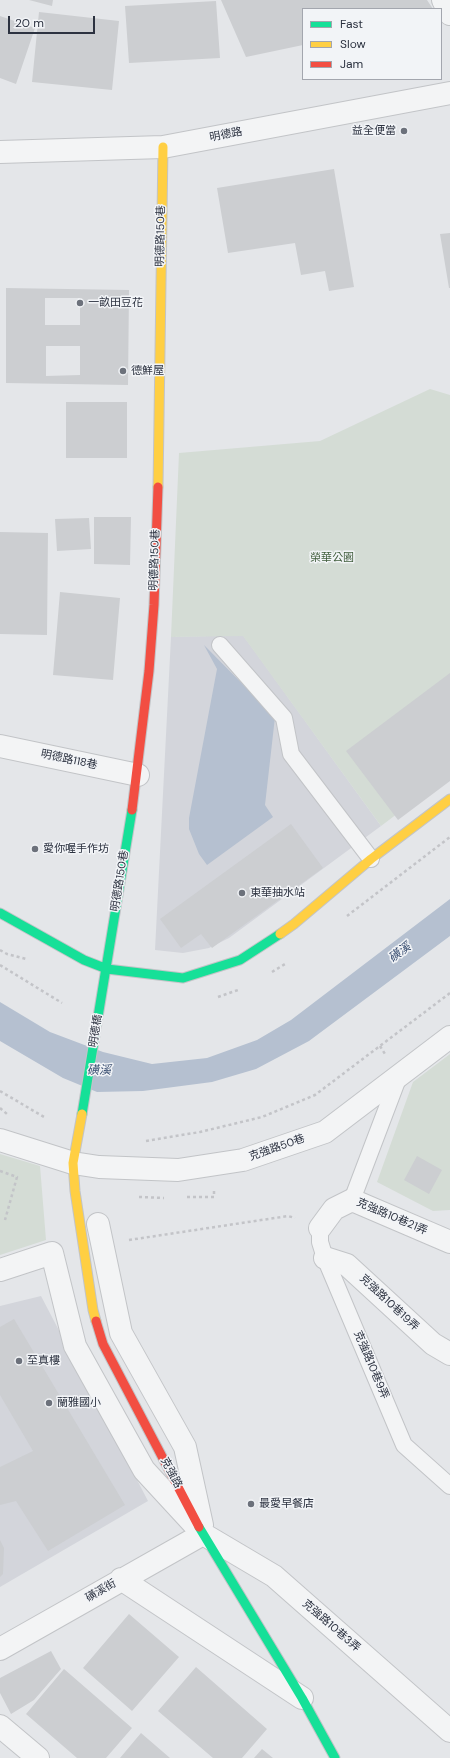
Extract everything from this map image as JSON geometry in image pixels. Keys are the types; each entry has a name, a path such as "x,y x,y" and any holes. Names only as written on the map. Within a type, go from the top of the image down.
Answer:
{"street":[{"path":"443,0 450,14"},
{"name":"明德路","path":"0,152 163,147 450,93"},
{"name":"明德路150巷","path":"107,969 138,775 149,671 154,605 163,147"},
{"name":"明德路118巷","path":"0,746 138,775"},
{"path":"0,912 84,960 107,969 130,973 183,978 240,960 294,924 371,859 450,799"},
{"name":"明德橋","path":"73,1163 107,969"},
{"name":"克強路50巷","path":"0,1140 73,1163 99,1167 178,1170 243,1160 325,1132 450,1037"},
{"name":"克強路","path":"73,1163 75,1191 93,1310 103,1344 203,1534 302,1698 335,1758"},
{"name":"克強路10巷21弄","path":"320,1228 334,1208 352,1200 450,1242"},
{"path":"99,1234 121,1333 185,1447 203,1534"},
{"name":"克強路10巷3弄","path":"0,1270 52,1253 75,1346 144,1470 203,1534 274,1576 450,1731"},
{"name":"克強路10巷19弄","path":"325,1258 347,1265 432,1344 450,1354"},
{"name":"磺溪街","path":"0,1649 121,1579 203,1534"},
{"path":"121,1579 302,1698"},
{"path":"0,1726 38,1758"}],"lane":[{"path":"220,645 284,718 291,754 371,859"},
{"path":"352,1200 400,1074"},
{"name":"克強路10巷9弄","path":"320,1228 320,1242 325,1258 404,1445 450,1486"}],"path":[{"path":"0,965 62,1003"},
{"path":"141,1142 200,1132 262,1117 315,1095 450,993"},
{"path":"0,1091 44,1117"},
{"path":"0,1171 17,1177 5,1220"},
{"path":"99,1234 288,1216 320,1228"}],"shaded area":[{"name":"東華抽水站","path":"243,635 381,826 229,938 209,948 183,953 155,950 171,637"},
{"name":"蘭雅國小","path":"41,1296 148,1501 0,1587 0,1306"}],"green space":[{"name":"榮華公園","path":"430,389 450,395 450,774 381,826 243,636 171,637 179,453 320,441"},
{"path":"450,1054 450,1210 433,1211 377,1182 413,1082"},
{"path":"0,1154 40,1166 46,1240 0,1255"}],"water":[{"path":"204,645 275,717 265,805 273,817 207,865 199,854 189,829 189,818 217,669"},
{"name":"磺溪","path":"450,899 450,936 309,1041 256,1069 212,1082 143,1091 97,1092 63,1078 0,1041 0,1002 50,1032 103,1052 152,1064 207,1058 257,1040 291,1020"}],"building":[{"path":"29,0 53,0 52,6"},
{"path":"221,0 427,0 432,8 302,8 302,45 246,57"},
{"path":"216,1 220,58 129,63 125,6"},
{"path":"39,12 119,21 112,90 32,82"},
{"path":"0,16 35,28 16,84 0,78"},
{"path":"334,169 354,287 329,291 325,271 301,275 295,243 228,253 217,188"},
{"path":"450,233 450,288 449,288 440,234"},
{"path":"6,288 129,290 128,385 6,383","holes":["45,298 80,298 80,325 45,325","46,346 80,346 80,375 46,376"]},
{"path":"66,402 127,402 127,458 66,458"},
{"path":"94,517 131,517 130,565 94,564"},
{"path":"89,518 91,549 57,551 55,519"},
{"path":"0,532 48,533 47,635 0,634"},
{"path":"60,592 120,598 113,680 53,675"},
{"path":"450,673 450,781 398,820 346,751"},
{"name":"東華抽水站","path":"291,824 323,868 212,948 201,934 181,948 160,919"},
{"path":"417,1156 442,1170 429,1194 404,1180"},
{"path":"14,1319 125,1505 48,1551 16,1501 0,1505 0,1467 33,1451 0,1395 0,1327"},
{"path":"0,1540 4,1548 3,1574 0,1577"},
{"path":"129,1614 179,1657 132,1711 83,1668"},
{"path":"51,1651 61,1669 34,1700 11,1714 0,1693 0,1678"},
{"path":"196,1667 267,1729 242,1758 213,1758 158,1711"},
{"path":"64,1669 132,1728 106,1758 77,1758 26,1714"},
{"path":"141,1733 170,1758 120,1758"},
{"path":"262,1749 273,1758 254,1758"}],"traffic: fast":[{"path":"82,1114 132,810"},
{"path":"0,913 84,960 107,969 183,978 240,960 280,934"},
{"path":"199,1527 302,1698 335,1758"}],"traffic: slow":[{"path":"158,487 163,147"},
{"path":"280,934 371,859 450,799"},
{"path":"82,1114 73,1163 75,1191 93,1310 96,1321"}],"traffic: jam":[{"path":"132,810 149,671 154,605 158,487"},
{"path":"96,1321 103,1344 199,1527"}],"place":[{"name":"益全便當","path":"404,131"},
{"name":"一畝田豆花","path":"80,303"},
{"name":"德鮮屋","path":"123,371"},
{"name":"愛你喔手作坊","path":"35,849"},
{"name":"東華抽水站","path":"242,893"},
{"name":"至真樓","path":"19,1361"},
{"name":"蘭雅國小","path":"49,1403"},
{"name":"最愛早餐店","path":"251,1504"}]}
